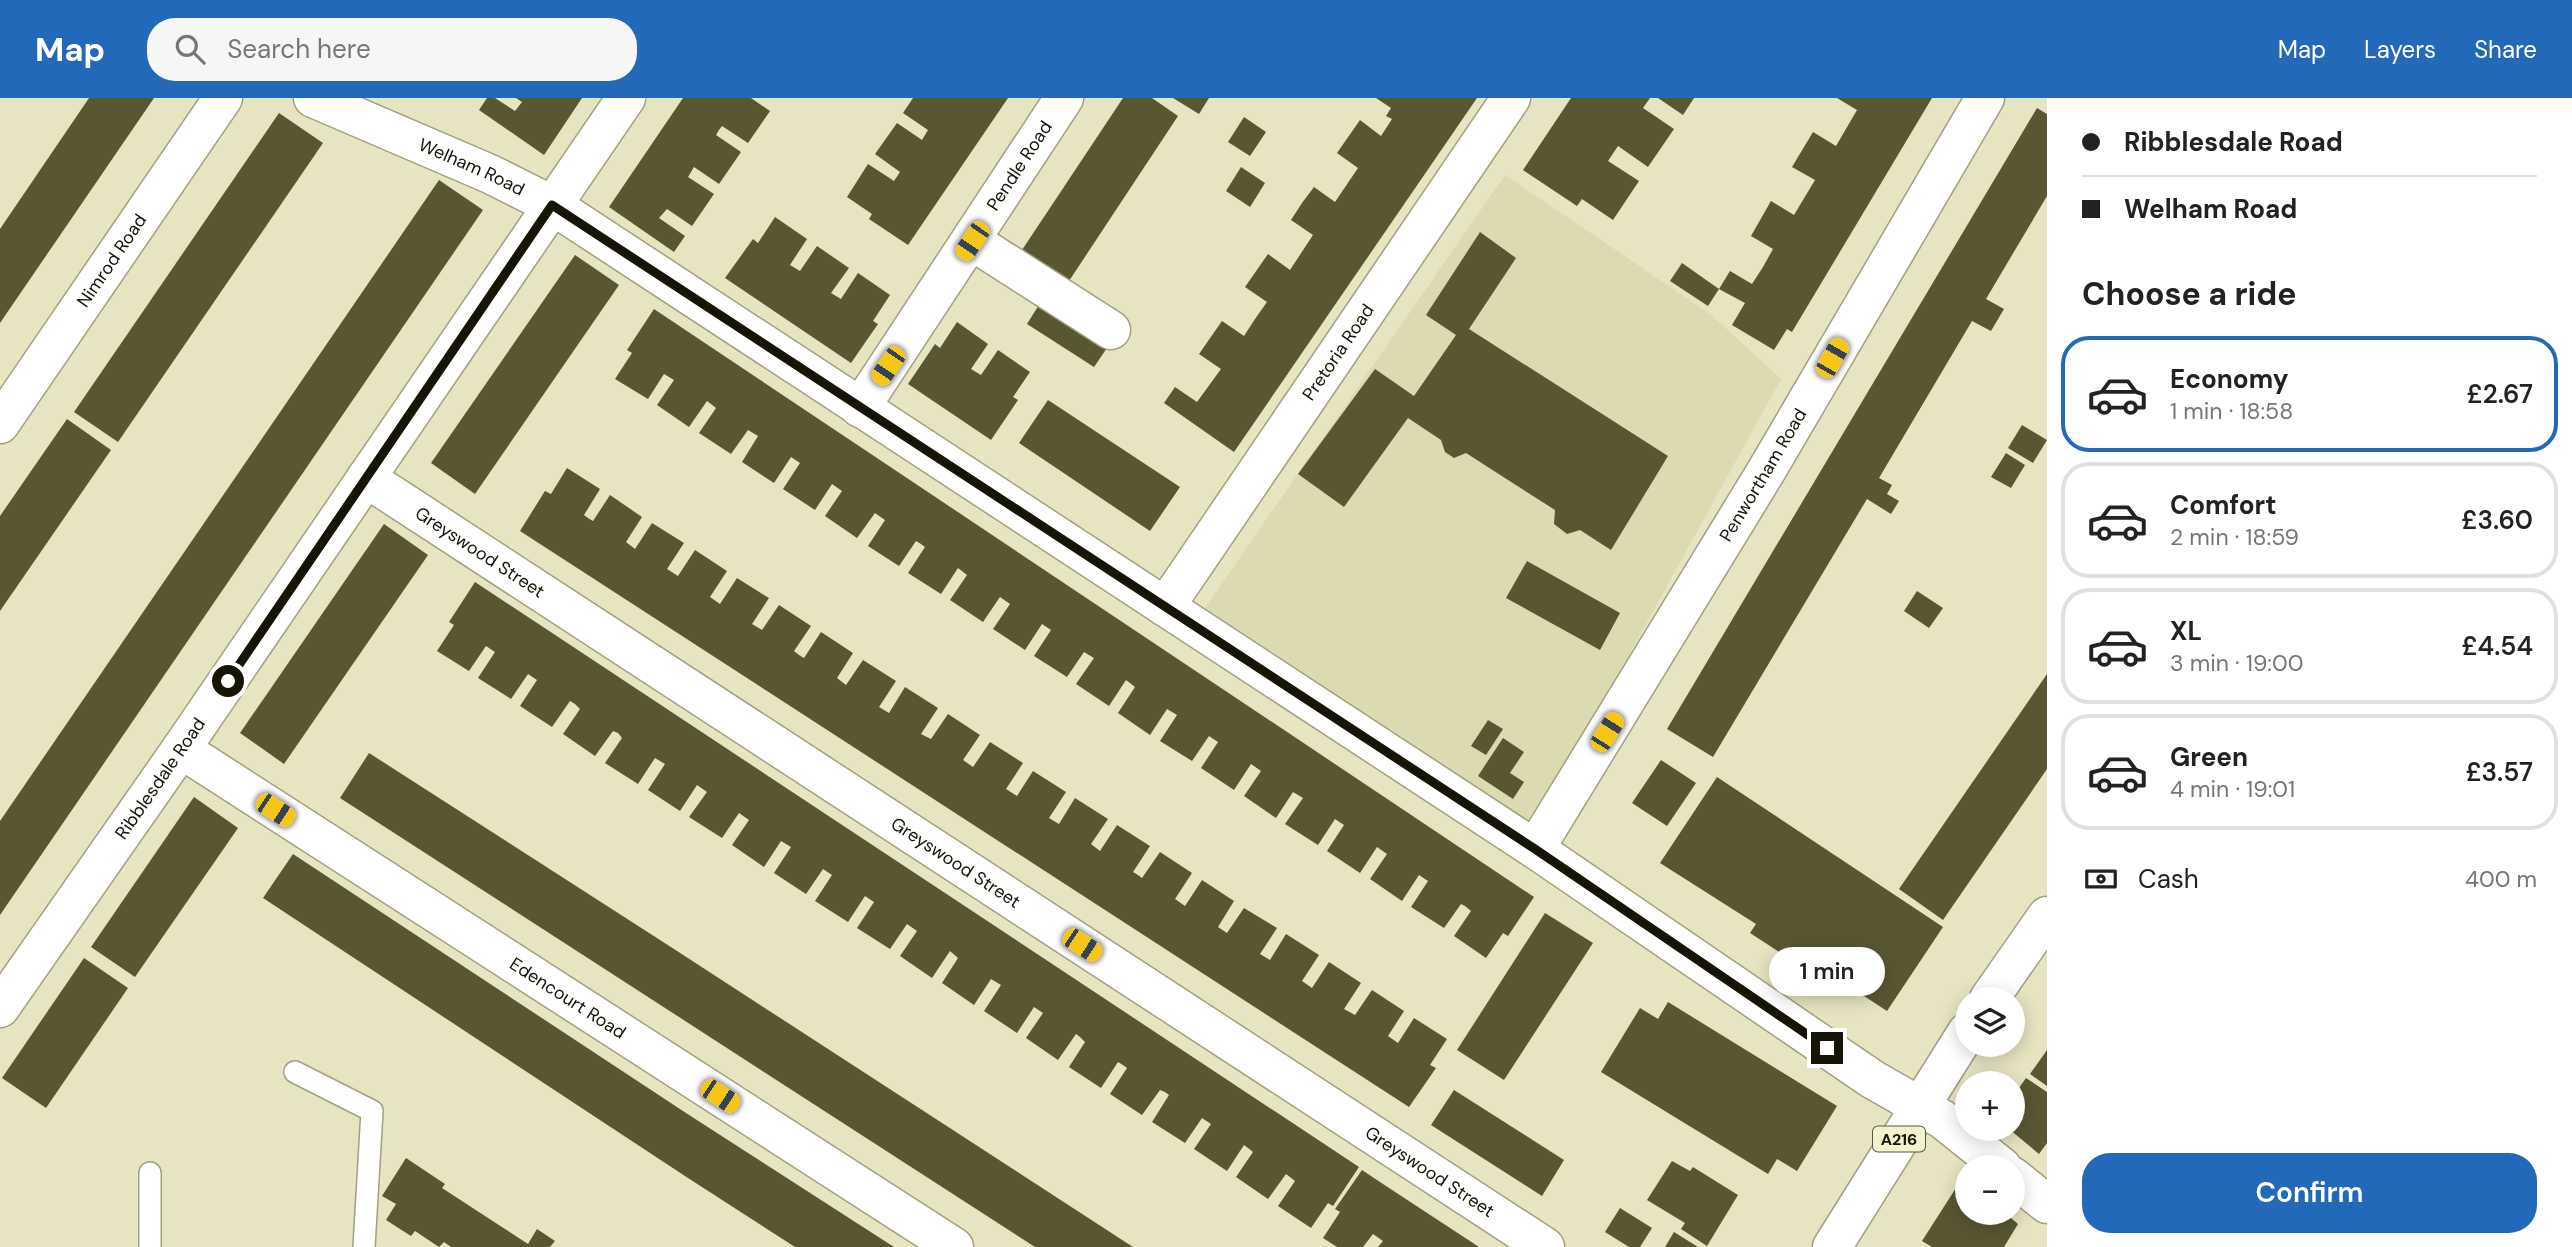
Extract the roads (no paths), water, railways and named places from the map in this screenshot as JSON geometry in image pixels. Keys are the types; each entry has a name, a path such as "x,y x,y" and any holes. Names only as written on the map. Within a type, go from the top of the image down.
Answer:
{"street":[{"name":"Nimrod Road","path":"0,424 223,98"},
{"name":"Welham Road","path":"313,98 490,174 552,205 1535,849 1872,1079 1942,1119 1987,1155"},
{"name":"Ribblesdale Road","path":"0,1007 181,750 626,98"},
{"name":"Pendle Road","path":"860,408 972,241 1063,98"},
{"name":"Pretoria Road","path":"1165,607 1511,98"},
{"name":"Penwortham Road","path":"1535,849 1765,473 1984,98"},
{"path":"972,241 1111,330"},
{"name":"Greyswood Street","path":"366,478 1545,1247"},
{"name":"Edencourt Road","path":"181,750 954,1247"},
{"path":"1997,987 2047,916"},
{"name":"A216","path":"1832,1247 1955,1051"},
{"path":"2025,1186 2047,1204"}],"lane":[{"path":"295,1072 372,1111 364,1247"},
{"path":"150,1173 150,1247"}]}
